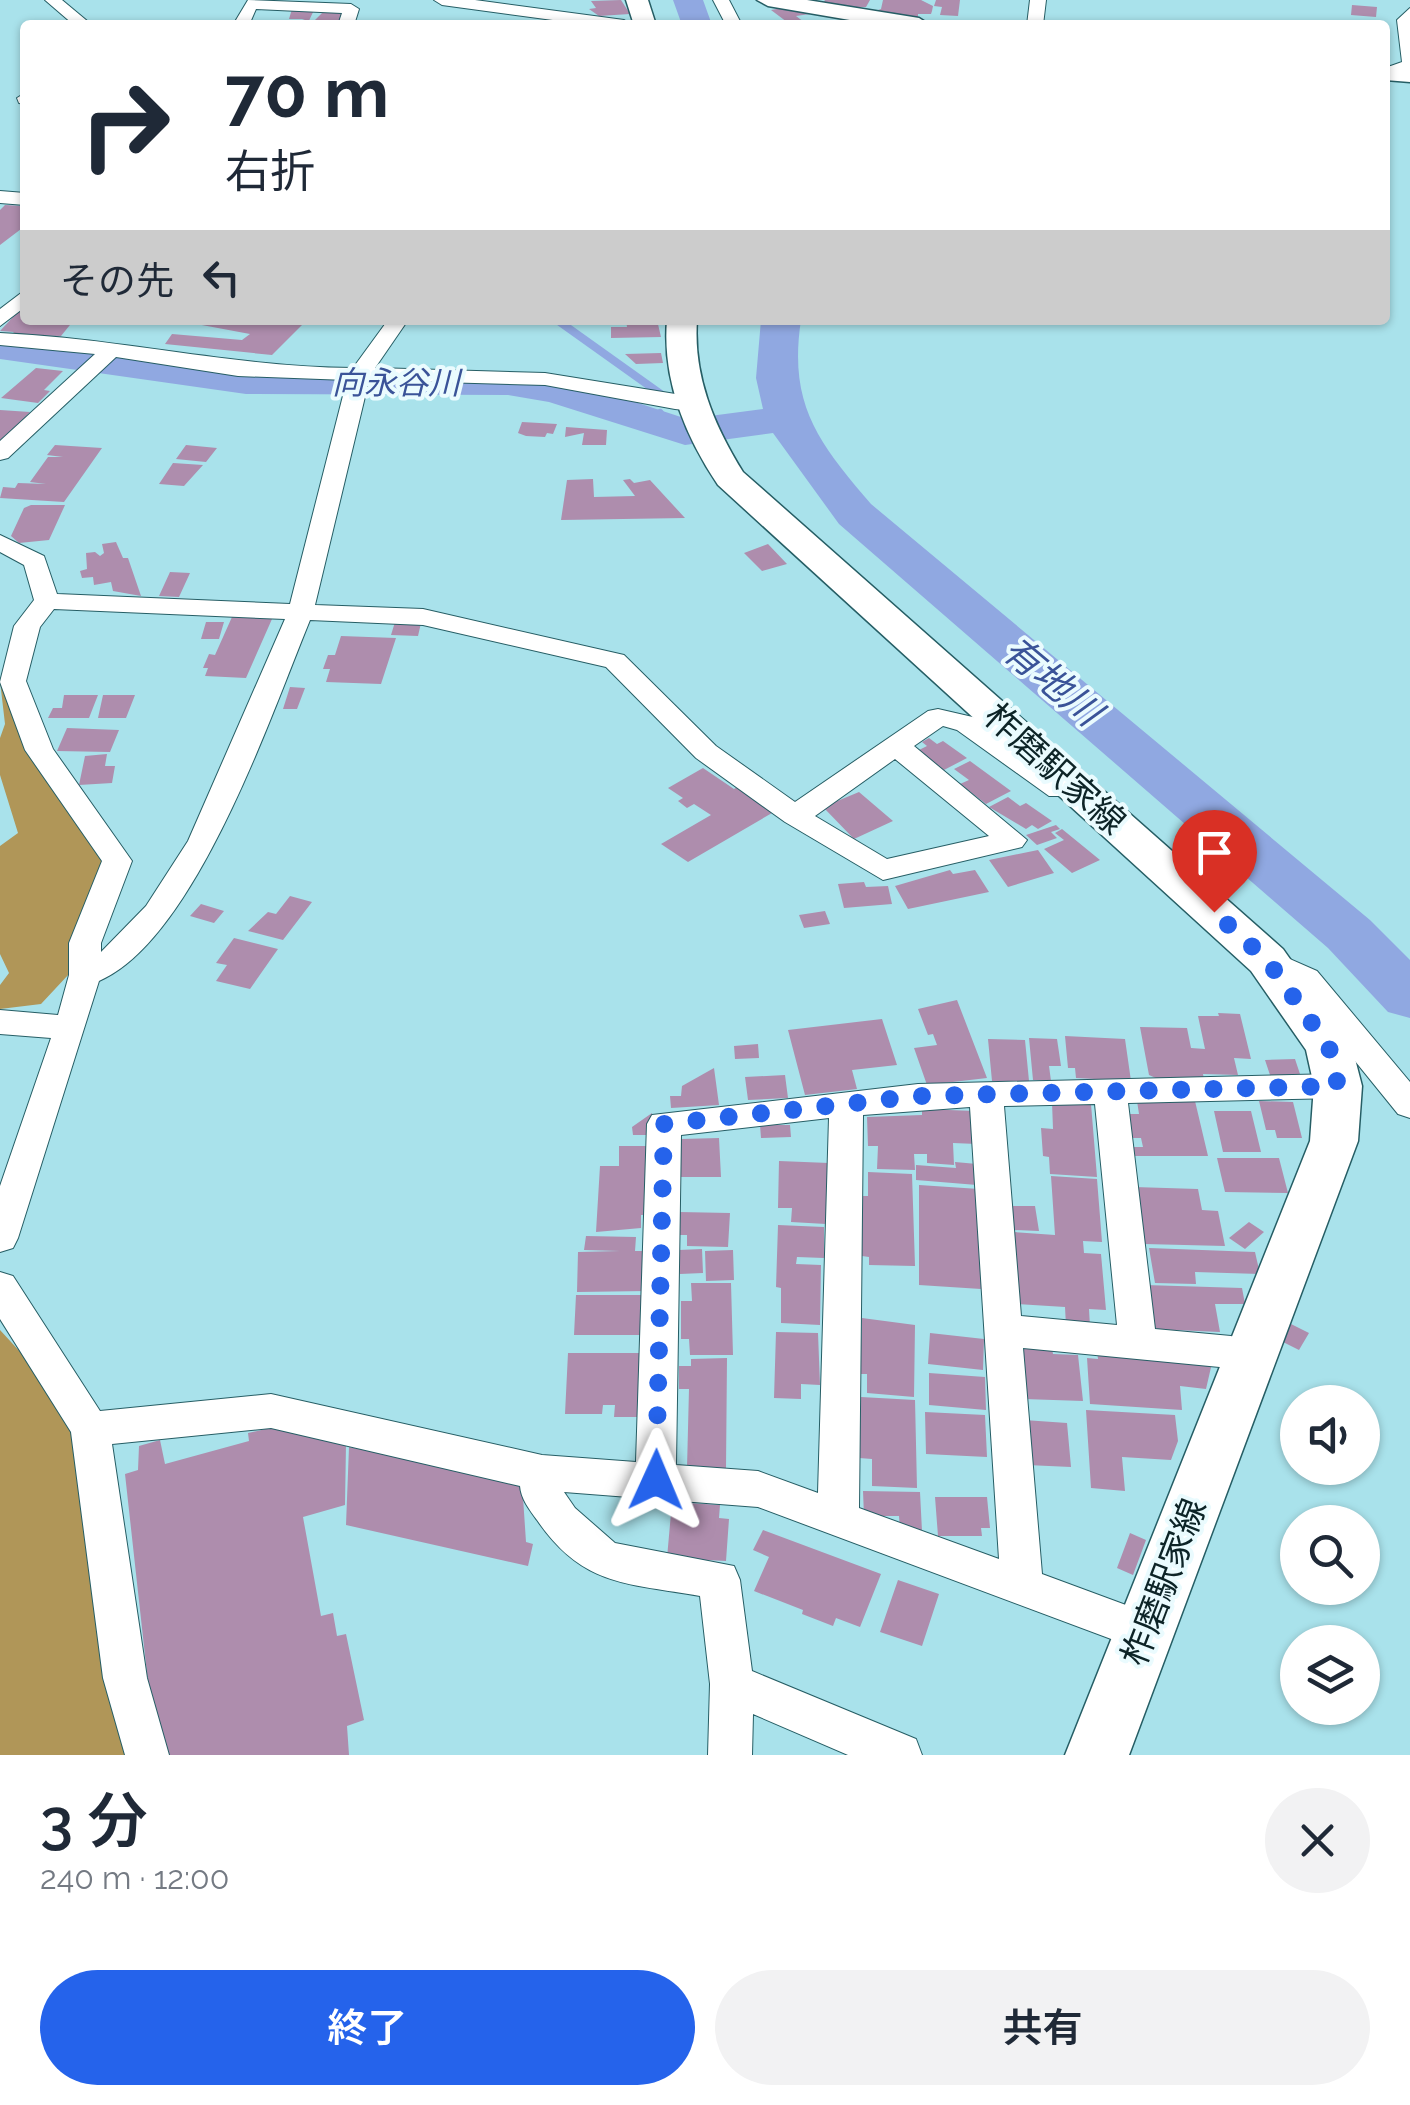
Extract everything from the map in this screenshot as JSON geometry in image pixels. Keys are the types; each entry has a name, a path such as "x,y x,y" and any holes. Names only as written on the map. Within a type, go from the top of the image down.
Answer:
{"main road":[{"path":"768,0 863,20"},
{"name":"柞磨駅家線","path":"681,325 679,339 700,422 730,478 1267,960 1329,1047 1338,1086 1334,1141 1097,1755"}],"street":[{"path":"53,0 78,20"},
{"path":"442,0 588,20"},
{"path":"1399,0 1410,4"},
{"path":"242,20 250,4 273,2 351,10 348,20"},
{"path":"1394,74 1410,65 1405,20 1410,13"},
{"path":"0,320 20,301"},
{"path":"84,975 106,966 157,913 203,841 301,612 357,382 395,325"},
{"path":"0,339 101,359 357,382 452,372 544,378 600,385 666,404 700,422"},
{"path":"0,454 101,359"},
{"path":"0,542 35,561 47,601"},
{"path":"47,601 423,617 615,661 706,752 795,816 883,870 1012,840 896,746"},
{"path":"0,1238 71,1028 84,975 86,943 117,860 39,750 8,668 28,626 47,601"},
{"path":"795,816 938,717 967,724 1092,814 1109,818"},
{"path":"1267,960 1306,979 1410,1105"},
{"path":"0,1022 71,1028"},
{"path":"656,1480 664,1124 846,1104 986,1094 1338,1086"},
{"path":"1110,1091 1138,1343"},
{"path":"986,1094 1022,1587"},
{"path":"838,1521 846,1104"},
{"path":"0,1287 90,1429 125,1678 147,1755"},
{"path":"1003,1330 1231,1352 1250,1359"},
{"path":"90,1429 271,1411 542,1473 758,1489 1146,1632"},
{"path":"542,1473 540,1491 561,1521 604,1560 720,1580 732,1684 730,1755"},
{"path":"732,1684 900,1755"}],"shaded area":[{"path":"0,681 7,681 108,862 69,974 41,1004 0,1009 0,985 9,973 0,954 0,846 18,833 0,775 0,738 5,724"},
{"path":"0,1330 34,1367 80,1447 127,1755 0,1755"}],"building":[{"path":"621,0 630,14 599,16 589,9 596,8 591,1"},
{"path":"825,0 870,0 866,7 821,6"},
{"path":"883,0 921,0 933,6 931,14 918,14 918,20 872,12 881,9"},
{"path":"936,0 960,0 958,16 940,15 942,7 934,6"},
{"path":"1352,5 1377,7 1376,17 1351,15"},
{"path":"803,8 810,14 796,16 801,20 784,20 771,10"},
{"path":"292,9 314,10 309,20 289,19"},
{"path":"324,11 342,12 339,20 315,20"},
{"path":"5,205 20,206 20,230 0,245 0,210"},
{"path":"20,309 20,325 70,325 61,336 11,335 14,332 0,331"},
{"path":"202,325 302,325 272,355 165,344 172,334 242,340 250,334"},
{"path":"658,325 661,337 611,338 611,327"},
{"path":"661,353 663,363 636,364 625,354"},
{"path":"36,368 63,371 44,390 50,391 38,403 1,398"},
{"path":"0,410 30,412 0,444"},
{"path":"522,422 557,424 553,434 526,436 518,433"},
{"path":"566,427 607,430 606,445 582,445 584,433 565,437"},
{"path":"55,445 102,448 64,502 0,498 3,487 46,484 30,482 48,457 63,457 47,455"},
{"path":"186,445 217,448 206,462 176,459"},
{"path":"173,463 203,465 184,486 159,484"},
{"path":"593,479 594,497 635,496 623,480 650,480 685,518 561,520 567,480"},
{"path":"65,505 49,540 19,543 11,536 24,508"},
{"path":"116,542 123,558 128,558 141,596 113,591 111,582 94,585 93,577 82,578 80,571 87,569 86,553 100,556 104,553 102,544"},
{"path":"768,544 787,564 762,571 744,553"},
{"path":"170,572 190,573 179,597 159,596"},
{"path":"232,617 272,619 246,678 205,676 208,668 203,668 209,654 215,655"},
{"path":"206,622 224,622 219,639 201,639"},
{"path":"395,622 421,623 418,636 391,635"},
{"path":"341,636 396,638 381,684 326,682 330,669 323,669 328,655 335,655"},
{"path":"290,687 305,688 297,709 283,709"},
{"path":"64,695 98,695 89,718 48,718 53,708 62,708"},
{"path":"103,695 135,695 126,718 98,718"},
{"path":"67,728 119,730 110,752 57,751"},
{"path":"929,738 937,744 943,741 967,758 944,770 917,751 927,746 922,742"},
{"path":"107,754 105,766 115,766 112,783 79,785 85,756"},
{"path":"970,761 1011,791 986,804 960,784 969,780 954,769"},
{"path":"703,768 734,789 739,786 772,813 688,862 661,844 711,815 694,804 687,808 678,801 683,798 668,788"},
{"path":"859,792 893,821 854,839 823,807"},
{"path":"1008,797 1020,806 1026,803 1052,821 1038,829 1032,825 1026,829 989,807"},
{"path":"1056,825 1060,829 1051,832 1057,838 1037,845 1026,835"},
{"path":"1062,829 1100,860 1072,873 1044,849 1064,840 1055,833"},
{"path":"1038,850 1054,873 1008,887 989,860"},
{"path":"950,870 953,874 975,870 989,892 908,909 895,886"},
{"path":"864,882 866,887 888,886 892,904 844,908 838,884"},
{"path":"290,896 312,902 283,940 248,931 268,912 276,914"},
{"path":"201,904 224,911 214,923 190,916"},
{"path":"825,911 830,924 804,928 799,915"},
{"path":"234,938 278,949 250,989 216,981 227,965 216,963"},
{"path":"957,1000 987,1078 927,1085 914,1048 937,1045 933,1034 928,1035 918,1009"},
{"path":"1218,1013 1240,1014 1251,1059 1234,1058 1238,1075 1158,1079 1149,1075 1140,1027 1187,1028 1191,1048 1205,1049 1198,1016 1219,1016"},
{"path":"882,1019 897,1065 852,1070 857,1089 805,1095 788,1030"},
{"path":"1065,1036 1125,1039 1131,1081 1076,1078 1075,1068 1068,1068"},
{"path":"1029,1038 1057,1039 1061,1066 1049,1066 1051,1081 1033,1080"},
{"path":"988,1039 1025,1040 1029,1081 992,1081"},
{"path":"758,1044 759,1058 735,1059 734,1046"},
{"path":"1295,1059 1301,1077 1271,1078 1265,1060"},
{"path":"714,1068 719,1105 671,1108 670,1096 681,1096 682,1086"},
{"path":"785,1075 788,1098 748,1100 745,1077"},
{"path":"1137,1101 1195,1101 1208,1156 1133,1156 1131,1147 1143,1147 1141,1138 1129,1138 1123,1114 1139,1114"},
{"path":"1259,1101 1293,1102 1302,1138 1277,1138 1275,1130 1266,1130"},
{"path":"1052,1102 1091,1104 1097,1177 1050,1174 1049,1157 1043,1156 1041,1128 1053,1129"},
{"path":"922,1109 975,1111 977,1144 953,1143 954,1165 927,1163 927,1154 914,1154 915,1170 877,1169 878,1146 868,1146 867,1117 922,1115"},
{"path":"1214,1111 1251,1111 1261,1152 1223,1152"},
{"path":"652,1113 651,1135 633,1135 632,1127"},
{"path":"760,1125 790,1125 791,1137 761,1138"},
{"path":"719,1138 721,1177 681,1177 681,1139"},
{"path":"619,1146 647,1146 645,1215 641,1215 641,1228 596,1232 600,1166 619,1166"},
{"path":"1217,1158 1279,1158 1288,1193 1225,1192"},
{"path":"779,1161 829,1163 826,1224 791,1222 792,1208 778,1208"},
{"path":"955,1162 977,1164 977,1185 916,1180 916,1165 956,1168"},
{"path":"868,1172 912,1174 915,1266 869,1265 869,1257 862,1256 861,1196 868,1196"},
{"path":"1051,1176 1097,1179 1102,1242 1083,1241 1084,1253 1101,1254 1106,1310 1089,1309 1090,1327 1066,1326 1065,1307 1017,1304 1014,1232 1055,1235"},
{"path":"919,1185 979,1189 981,1289 919,1285"},
{"path":"1134,1187 1198,1189 1202,1210 1218,1211 1225,1246 1144,1244"},
{"path":"1010,1206 1035,1206 1039,1231 1014,1230"},
{"path":"679,1212 730,1213 728,1247 687,1246 687,1235 678,1235"},
{"path":"1249,1222 1264,1232 1245,1249 1229,1238"},
{"path":"778,1225 824,1227 824,1258 797,1257 796,1264 821,1265 820,1325 781,1323 781,1288 776,1287"},
{"path":"586,1236 636,1237 635,1251 644,1251 647,1291 577,1292 578,1252 620,1251 584,1250"},
{"path":"1149,1248 1255,1252 1260,1274 1195,1272 1196,1284 1155,1283"},
{"path":"702,1249 703,1273 680,1274 679,1250"},
{"path":"733,1250 734,1280 706,1281 705,1251"},
{"path":"691,1283 731,1283 733,1355 690,1355 689,1339 681,1339 681,1301 692,1301"},
{"path":"1145,1285 1242,1288 1245,1304 1215,1304 1220,1332 1151,1329"},
{"path":"576,1295 643,1295 642,1335 574,1335"},
{"path":"862,1318 915,1325 914,1397 867,1393 867,1374 860,1374"},
{"path":"1291,1324 1309,1333 1299,1350 1281,1341"},
{"path":"776,1332 818,1333 820,1385 801,1384 801,1399 774,1398"},
{"path":"930,1333 984,1339 983,1370 928,1364"},
{"path":"1019,1346 1078,1355 1083,1401 1024,1399"},
{"path":"1097,1352 1212,1363 1206,1389 1180,1386 1182,1410 1090,1404 1087,1358 1098,1359"},
{"path":"568,1353 644,1353 642,1417 614,1417 615,1405 603,1405 602,1414 565,1414"},
{"path":"727,1358 726,1468 687,1468 689,1389 679,1389 679,1366 691,1366 691,1359"},
{"path":"929,1373 985,1377 986,1410 929,1405"},
{"path":"861,1397 915,1400 917,1488 872,1486 872,1459 859,1458"},
{"path":"1086,1410 1175,1415 1178,1441 1171,1460 1122,1457 1125,1491 1091,1488"},
{"path":"925,1412 985,1415 987,1457 926,1454"},
{"path":"1024,1420 1067,1423 1071,1467 1027,1465"},
{"path":"270,1428 346,1444 345,1505 303,1517 321,1616 333,1613 337,1636 346,1634 364,1720 347,1726 349,1755 156,1755 125,1474 138,1470 139,1446 160,1440 165,1464 249,1441 248,1433"},
{"path":"349,1447 522,1482 526,1542 533,1544 528,1566 346,1525"},
{"path":"863,1491 920,1492 922,1531 900,1530 899,1516 864,1516"},
{"path":"935,1497 987,1497 990,1528 981,1528 982,1536 938,1536"},
{"path":"672,1502 720,1505 719,1518 729,1519 726,1561 667,1558"},
{"path":"763,1530 881,1574 860,1627 836,1618 833,1626 754,1591 769,1557 753,1550"},
{"path":"1130,1533 1146,1540 1133,1575 1117,1568"},
{"path":"898,1580 939,1594 922,1646 880,1632"}],"waterway":[{"name":"有地川","path":"688,0 695,20"},
{"path":"564,325 665,397"},
{"name":"有地川","path":"780,325 776,378 781,403 803,448 855,514 1349,934 1410,997"},
{"name":"向永谷川","path":"0,347 246,382 508,383 556,390 685,432 786,419"},
{"path":"649,421 660,413"}],"route":[{"path":"656,1480 664,1124 918,1096 1338,1086 1329,1047 1267,960 1214,912"}]}
